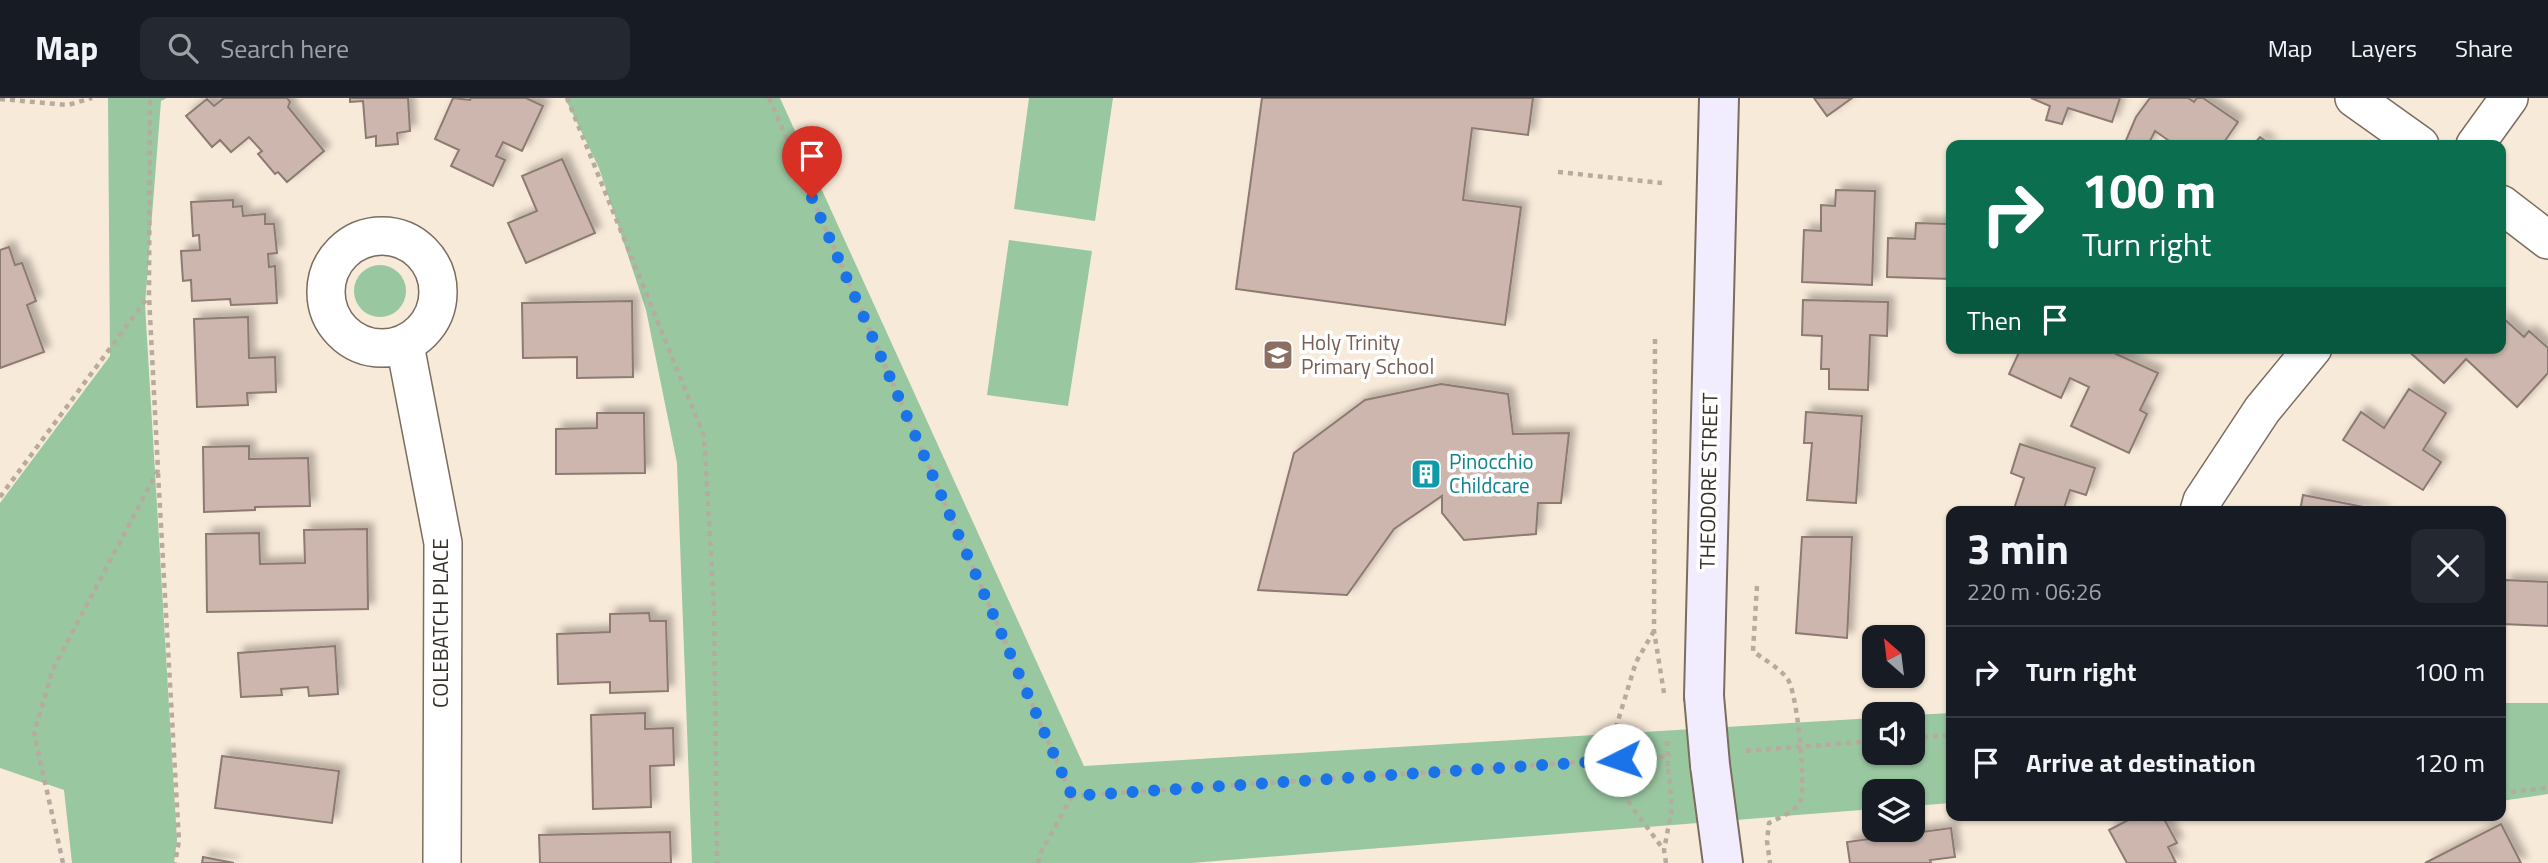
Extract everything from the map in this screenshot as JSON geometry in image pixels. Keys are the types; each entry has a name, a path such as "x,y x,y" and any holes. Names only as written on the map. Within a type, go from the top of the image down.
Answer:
{"main road":[{"name":"THEODORE STREET","path":"1719,98 1704,696 1726,758 1723,863"}],"street":[{"path":"2354,98 2413,140"},
{"path":"2479,140 2509,98"},
{"path":"2506,208 2548,240"},
{"name":"COLEBATCH PLACE","path":"405,345 443,543 442,863"},
{"path":"2200,506 2262,410 2308,354"}],"path":[{"path":"0,99 68,105 92,98"},
{"path":"150,98 149,296 179,841 175,863"},
{"path":"567,98 704,436 714,606 717,863"},
{"path":"769,98 1072,796"},
{"path":"1558,172 1662,183"},
{"path":"0,497 149,296"},
{"path":"1656,339 1654,631 1665,701"},
{"path":"63,863 34,733 53,669 158,470"},
{"path":"1757,586 1753,650 1788,679 1794,696 1801,746 1801,799 1793,811 1769,823 1767,841 1770,863"},
{"path":"1654,631 1636,662 1618,724 1623,795 1664,850"},
{"path":"1925,737 1946,735"},
{"path":"1726,758 1801,746 1862,742"},
{"path":"1072,796 1667,756"},
{"path":"1666,863 1664,850 1672,808 1668,768"},
{"path":"2506,792 2548,788"},
{"path":"1038,863 1042,850 1072,796"}],"green space":[{"path":"108,98 167,98 161,101 145,305 177,840 174,863 72,863 64,790 0,768 0,503 110,356"},
{"path":"565,98 780,98 1084,766 1862,719 1862,765 1925,765 1925,714 1946,713 1946,803 1925,805 1925,779 1862,779 1862,810 1191,863 692,863 677,463 646,310 599,168"},
{"path":"1029,98 1113,98 1095,221 1014,209"},
{"path":"1009,240 1092,251 1068,406 987,395"},
{"path":"380,265 399,272 406,291 399,310 380,317 361,310 354,291 361,272"},
{"path":"2506,703 2548,703 2548,794 2506,800"}],"building":[{"path":"224,98 287,98 290,102 288,107 324,151 287,182 278,172 275,174 258,154 262,151 249,137 231,152 220,140 212,147 186,116 207,99 214,106"},
{"path":"350,98 408,98 410,131 397,133 398,144 376,146 376,136 366,138 363,101 350,102"},
{"path":"453,98 526,98 543,106 522,151 503,142 496,156 505,160 493,186 451,166 459,150 435,139"},
{"path":"1262,98 1533,98 1528,135 1472,128 1463,200 1521,207 1505,325 1236,289"},
{"path":"1814,98 1852,98 1827,116"},
{"path":"2031,98 2120,98 2112,122 2068,108 2062,124 2046,120 2050,106"},
{"path":"2150,98 2188,98 2194,102 2197,98 2203,98 2238,122 2225,140 2168,140 2155,131 2150,140 2126,140 2136,117"},
{"path":"562,159 595,233 526,263 508,223 537,211 522,176"},
{"path":"1836,190 1875,191 1872,285 1802,282 1804,230 1821,231 1821,205 1835,206"},
{"path":"233,200 233,207 242,206 243,216 265,214 265,224 274,224 277,253 268,254 269,267 275,266 277,303 231,305 230,299 192,301 191,280 183,281 181,251 200,250 199,235 193,236 191,202"},
{"path":"1916,223 1946,224 1946,279 1887,277 1888,238 1915,239"},
{"path":"9,247 15,265 22,263 36,301 27,305 44,352 0,368 0,250"},
{"path":"1803,300 1888,302 1887,336 1870,335 1868,390 1829,389 1829,369 1821,369 1822,336 1802,335"},
{"path":"632,301 633,377 577,378 577,357 523,358 522,303"},
{"path":"248,317 249,358 275,357 276,392 247,393 248,405 197,407 194,319"},
{"path":"2506,321 2524,337 2529,331 2548,348 2548,373 2517,407 2466,359 2444,383 2412,354 2506,354"},
{"path":"2018,354 2116,354 2158,373 2140,410 2147,414 2129,453 2071,426 2089,387 2070,378 2061,398 2009,374"},
{"name":"Pinocchio Childcare","path":"1441,384 1508,394 1513,434 1569,433 1561,503 1538,503 1536,534 1464,540 1442,513 1442,496 1394,529 1347,595 1258,590 1294,453 1365,400"},
{"path":"2409,389 2446,413 2423,450 2441,462 2423,490 2343,440 2361,412 2384,428"},
{"path":"1806,412 1862,416 1856,503 1807,500 1812,443 1804,443"},
{"path":"597,413 644,413 645,473 556,474 556,429 597,428"},
{"path":"2020,444 2095,468 2086,495 2070,490 2065,506 2015,506 2024,478 2011,473"},
{"path":"249,446 249,459 308,458 310,506 255,507 255,510 204,512 203,447"},
{"path":"2303,495 2359,506 2301,506"},
{"path":"367,529 368,609 207,612 206,534 259,533 260,564 305,563 304,530"},
{"path":"1802,537 1852,537 1847,638 1796,633"},
{"path":"2506,580 2548,582 2548,626 2506,624"},
{"path":"649,613 650,621 666,621 668,691 610,693 610,682 558,684 557,634 610,632 610,614"},
{"path":"335,646 338,694 309,696 308,687 281,689 282,695 241,697 238,653"},
{"path":"645,713 645,729 673,728 674,765 650,766 651,807 593,809 591,715"},
{"path":"222,756 339,771 332,823 215,808"},
{"path":"2126,821 2165,821 2177,843 2168,847 2176,863 2127,863 2109,830"},
{"path":"2501,824 2521,863 2425,863"},
{"path":"1951,828 1955,857 1930,860 1931,863 1850,863 1847,842 1925,842 1925,832"},
{"path":"670,832 671,863 540,863 539,835"},
{"path":"203,857 234,863 202,863"}],"place":[{"name":"Holy Trinity Primary School","path":"1278,355"},
{"name":"Pinocchio Childcare","path":"1426,474"}],"route":[{"path":"812,198 1072,796 1620,760"}]}
